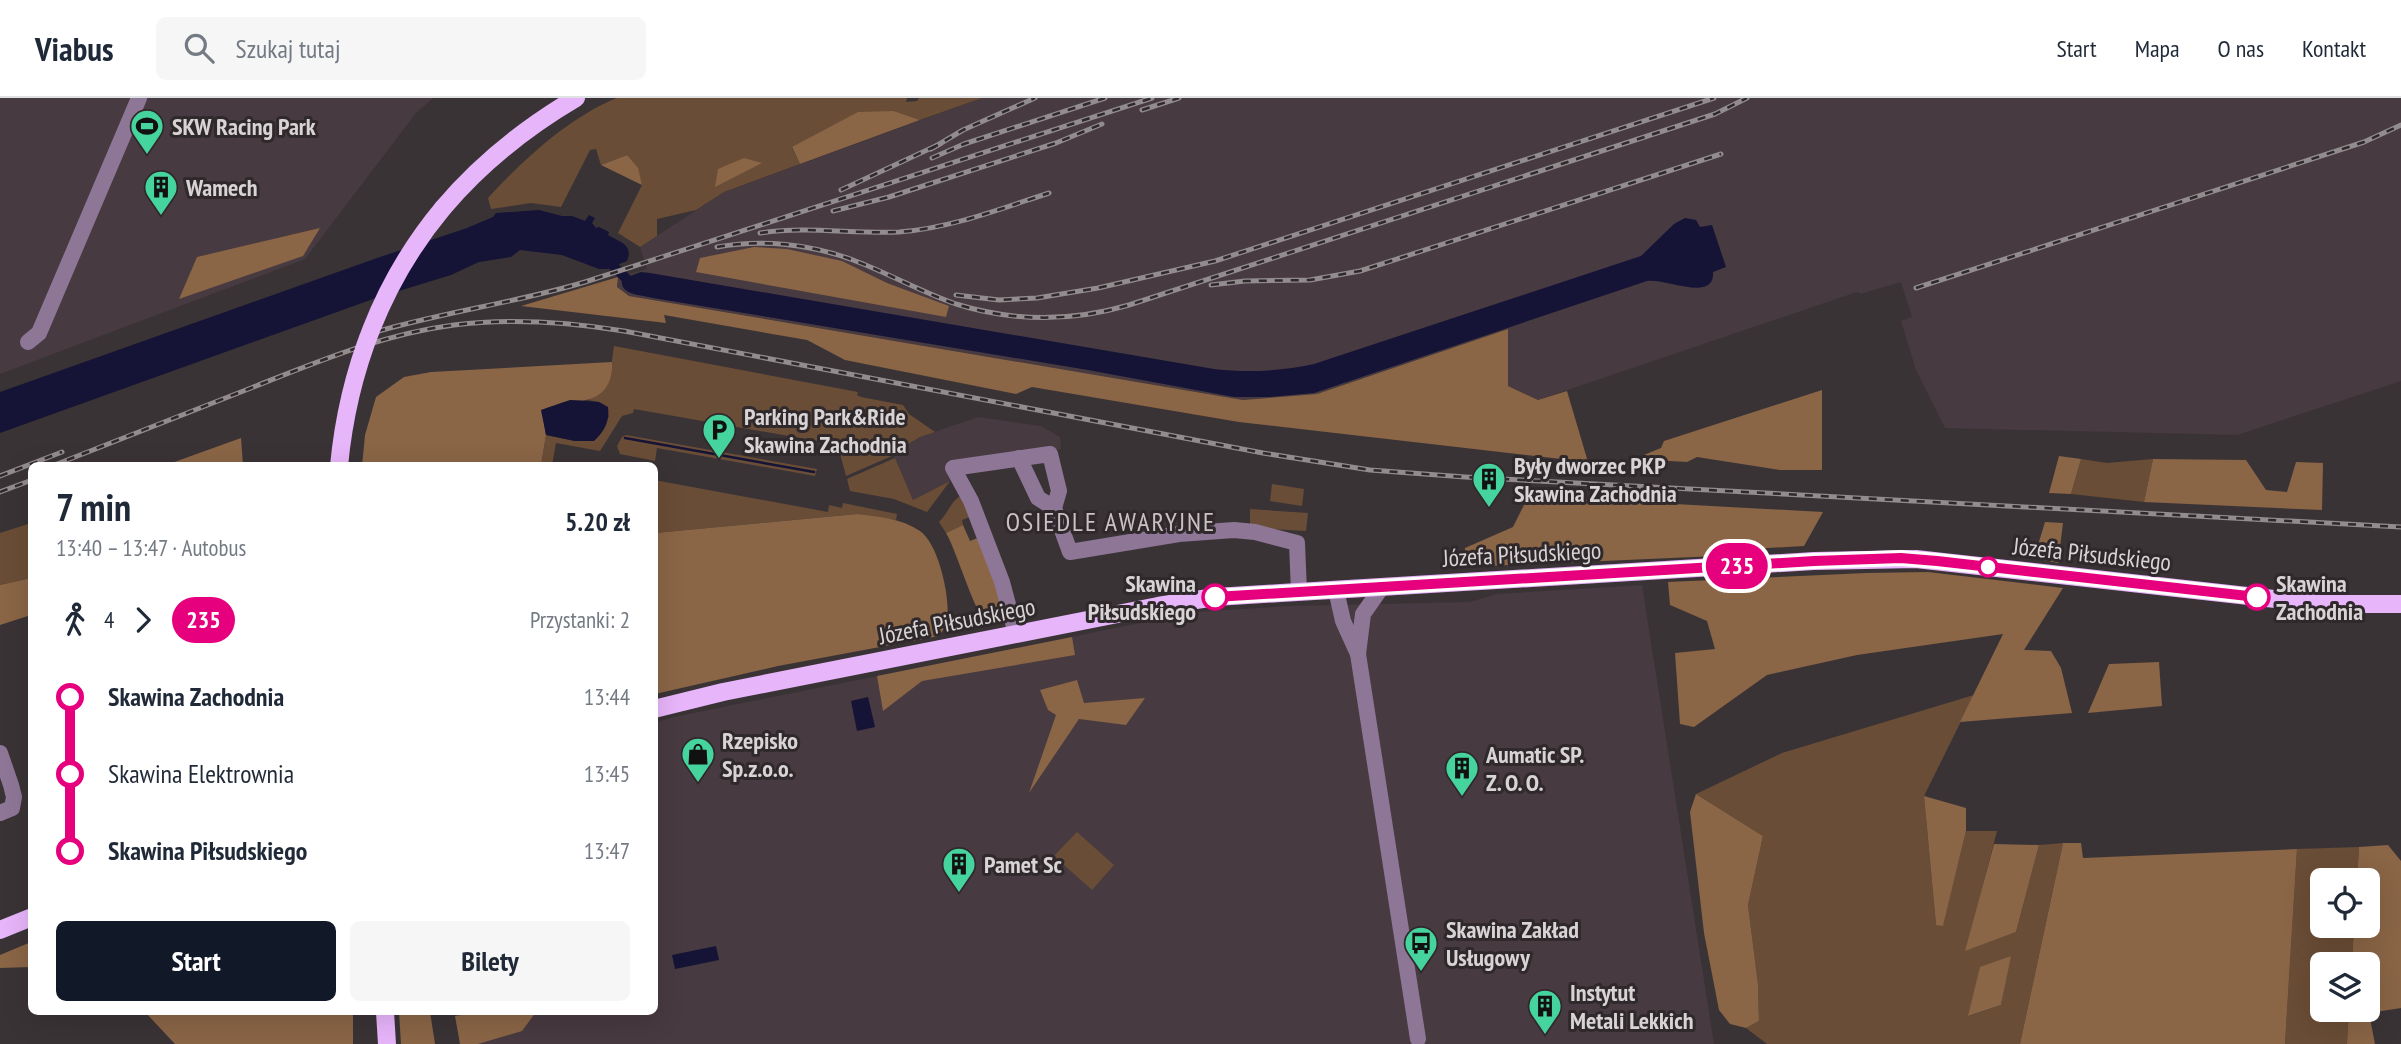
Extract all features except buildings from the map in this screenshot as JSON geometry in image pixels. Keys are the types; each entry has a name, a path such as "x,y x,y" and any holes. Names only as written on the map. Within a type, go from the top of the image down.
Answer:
{"main road":[{"path":"340,462 349,399 372,326 408,256 443,208 471,176 532,125 576,98"},
{"name":"Józefa Piłsudskiego","path":"658,708 723,692 1194,600 1814,561 1901,558 2320,604 2401,604"},
{"path":"0,930 28,919"},
{"path":"385,1015 387,1044"}],"street":[{"path":"27,342 38,334 139,98"},
{"path":"1016,634 1002,582 971,501 953,468 1050,454 1059,491 1054,508 1070,552 1180,534 1234,530 1297,543 1299,592"},
{"path":"1019,458 1038,498 1054,508"},
{"path":"1363,614 1382,587"},
{"path":"1356,589 1363,614 1358,654"},
{"path":"1336,590 1340,613 1358,654 1418,1039"},
{"path":"0,753 13,797 12,808 0,813"}],"shaded area":[{"path":"0,98 433,98 416,113 305,259 0,374"},
{"path":"617,98 907,98 906,102 917,101 919,98 982,98 920,120 894,111 792,148 800,164 724,192 696,210 657,219 657,236 640,247 618,233 642,185 627,155 601,165 596,149 590,150 561,207 531,203 491,209 488,198 531,155 581,116"},
{"path":"982,98 2401,98 2401,381 2237,435 1945,428 1916,370 1901,321 1912,317 1901,282 1860,294 1854,293 1538,400 1508,386 1507,329 1317,394 1243,400 629,296 617,287 618,277 647,269 640,247 724,192"},
{"path":"894,111 920,120 800,164 792,147 858,112"},
{"path":"627,155 638,168 642,185 601,165"},
{"path":"744,158 762,163 715,187 718,169"},
{"path":"539,210 585,221 589,215 595,218 592,223 596,228 609,232 608,235 627,247 627,261 607,269 599,269 562,255 520,250 511,257 479,262 451,275 376,298 0,433 0,392 467,228 493,217 496,213"},
{"path":"1685,218 1696,220 1700,227 1712,225 1726,267 1713,272 1712,281 1706,286 1698,288 1647,281 1314,393 1269,397 1234,397 653,298 627,291 622,284 622,279 641,272 650,273 1214,369 1265,371 1314,364 1641,256 1674,224"},
{"path":"320,228 303,256 179,299 197,257"},
{"path":"754,247 787,249 842,261 887,283 949,306 946,317 696,272 700,258"},
{"path":"618,277 617,287 629,296 1243,400 1317,394 1508,329 1508,386 1538,400 1567,391 1588,462 1239,422 1032,387 1016,394 845,360 807,340 664,315 666,323 521,306"},
{"path":"614,346 858,392 857,395 861,397 903,405 909,414 935,432 920,437 893,453 894,455 846,476 838,446 835,444 634,409 633,413 622,416 600,451 556,443 553,462 542,462 546,435 575,441 599,436 609,416 599,402 588,400 602,390 611,371"},
{"path":"612,362 609,381 599,395 542,410 546,435 542,462 362,462 365,435 376,397 404,377 431,372"},
{"path":"1822,390 1822,470 1780,470 1697,457 1687,462 1634,459 1661,448 1664,441"},
{"path":"570,400 599,402 608,407 606,426 594,441 575,441 546,435 541,410"},
{"path":"978,417 1041,426 1060,437 1061,449 946,468 950,481 913,500 893,453 920,437"},
{"path":"626,435 817,469 815,476 657,448 655,461 620,454 617,446"},
{"path":"241,438 243,462 174,462"},
{"path":"2059,456 2081,459 2071,494 2049,493"},
{"path":"895,458 913,500 950,481 927,512 894,499 850,491 847,479"},
{"path":"2081,459 2107,463 2153,459 2144,502 2071,494"},
{"path":"2153,459 2246,460 2266,490 2287,492 2296,462 2323,463 2322,510 2144,502"},
{"path":"658,481 828,512 829,505 842,508 843,503 897,514 896,520 857,514 658,533"},
{"path":"1272,484 1304,489 1302,506 1270,501"},
{"path":"960,496 972,516 962,520 963,525 946,533 939,522"},
{"path":"1527,499 1583,499 1823,512 1804,546 1767,548 1739,555 1465,567 1465,548 1513,527"},
{"path":"1250,509 1308,513 1306,531 1250,528"},
{"path":"857,514 905,523 920,531 933,548 945,587 947,622 939,636 778,666 658,693 658,533"},
{"path":"2045,522 2063,523 2058,563 2034,558"},
{"path":"28,524 28,579 0,585 0,533"},
{"path":"963,525 970,541 980,537 1009,622 987,623 977,609 946,533"},
{"path":"1928,572 2063,588 2024,650 2051,651 2061,668 2072,713 1960,722 2003,634 1857,655 1767,675 1694,727 1680,724 1675,653 1715,649 1707,621 1670,605 1668,582"},
{"path":"28,579 28,616 0,625 0,585"},
{"path":"1642,585 1714,1044 460,1044 455,1016 458,1015 658,1015 658,722 1195,612 1290,606 1470,602 1497,594"},
{"path":"1072,637 1075,655 922,681 883,711 877,676"},
{"path":"2159,662 2162,706 2088,713 2109,664"},
{"path":"1077,680 1084,703 1145,698 1126,725 1079,719 1029,793 1056,715 1048,710 1040,690"},
{"path":"1974,695 1924,796 1936,925 1943,925 1966,831 1997,831 1966,950 2016,932 2039,845 2063,843 2020,1044 1767,1044 1746,1028 1759,1021 1758,984 1748,905 1763,836 1696,794 1782,753","holes":["2010,956 2001,1005 1969,1016"]},
{"path":"868,697 875,727 857,731 851,701"},
{"path":"1696,794 1763,836 1748,905 1758,984 1759,1021 1746,1028 1730,1024 1719,1010 1704,933 1690,812"},
{"path":"1924,796 1966,808 1966,831 1943,926 1936,925"},
{"path":"1077,832 1114,865 1092,890 1054,856"},
{"path":"2063,843 2081,843 2083,858 2297,849 2285,1044 2020,1044"},
{"path":"1994,844 2039,845 2016,932 1965,951"},
{"path":"2388,845 2401,861 2401,1008 2380,1011 2380,952 2353,952 2353,938 2380,938 2380,868 2358,868 2359,847"},
{"path":"2359,847 2358,868 2310,868 2310,938 2353,938 2353,952 2310,952 2310,1022 2348,1022 2347,1044 2285,1044 2297,849"},
{"path":"28,943 28,967 0,968 0,955"},
{"path":"716,946 719,960 675,969 672,955"},
{"path":"2011,956 2001,1005 1968,1016 1980,967"},
{"path":"148,1015 353,1015 353,1044 175,1044"},
{"path":"399,1015 430,1015 435,1044 401,1044"},
{"path":"534,1015 522,1031 478,1044 460,1044 455,1016"},
{"path":"2348,1022 2371,1022 2375,1044 2347,1044"}],"waterway":[{"path":"605,258 634,286"},
{"path":"625,438 814,472"}],"railway":[{"path":"931,149 963,130 1035,98"},
{"path":"932,158 964,144 1105,98"},
{"path":"362,336 585,282 1152,98"},
{"path":"1142,110 1179,98"},
{"path":"956,295 999,300 1037,298 1098,288 1215,261 1714,98"},
{"path":"717,247 768,243 820,250 853,260 943,299 978,310 1042,318 1086,315 1129,305 1715,114 1747,98"},
{"path":"833,211 889,197 1056,143 1102,124"},
{"path":"1916,288 2364,142 2401,125"},
{"path":"841,190 940,144"},
{"path":"1211,285 1245,281 1310,280 1360,271 1721,154"},
{"path":"760,233 795,230 918,230 975,217 1049,193"},
{"path":"62,462 301,368 376,342 454,325 518,321 624,331 1263,453 1370,470 2401,527"},
{"path":"36,462 62,452"},
{"path":"0,476 28,465"},
{"path":"0,492 28,482"}],"bus line":[{"name":"235","path":"1215,597 1901,558 2257,597"}],"place":[{"name":"SKW Racing Park","path":"147,156"},
{"name":"Wamech","path":"161,217"},
{"name":"Parking Park&Ride Skawina Zachodnia","path":"719,460"},
{"name":"Były dworzec PKP Skawina Zachodnia","path":"1489,509"},
{"name":"Skawina Piłsudskiego","path":"1215,597"},
{"name":"Skawina Zachodnia","path":"2257,597"},
{"name":"Rzepisko Sp.z.o.o.","path":"698,784"},
{"name":"Aumatic SP. Z. O. O.","path":"1462,798"},
{"name":"Pamet Sc","path":"959,894"},
{"name":"Skawina Zakład Usługowy","path":"1421,973"},
{"name":"Instytut Metali Lekkich","path":"1545,1036"}],"district":[{"name":"OSIEDLE AWARYJNE","path":"1111,521"}]}
